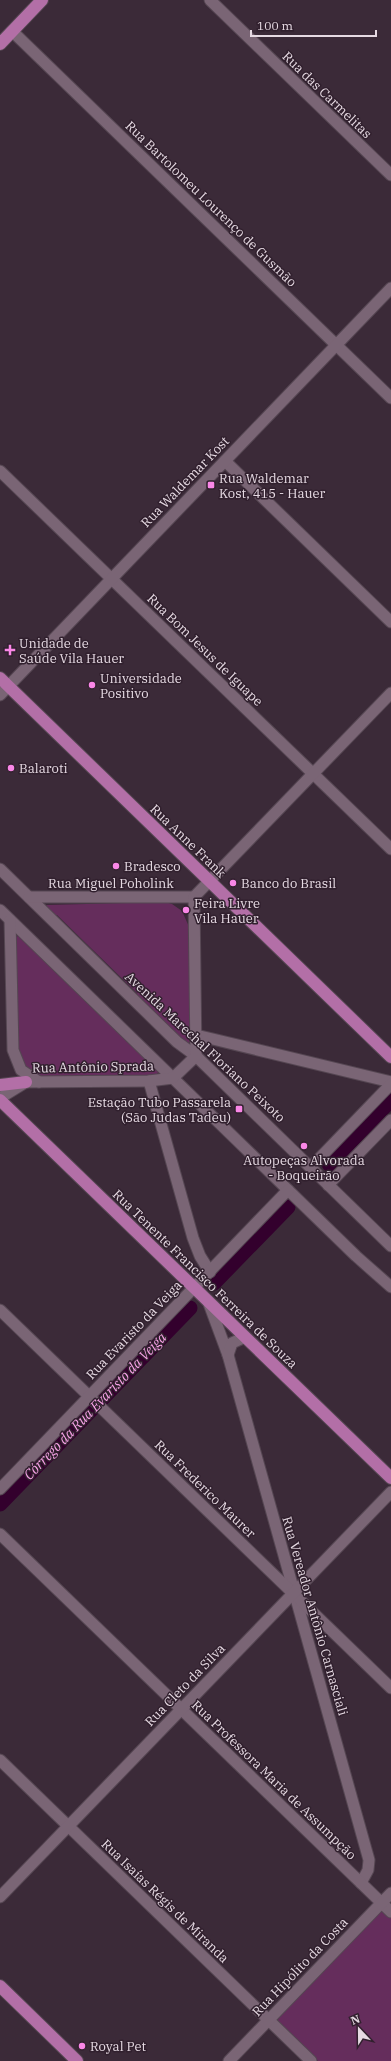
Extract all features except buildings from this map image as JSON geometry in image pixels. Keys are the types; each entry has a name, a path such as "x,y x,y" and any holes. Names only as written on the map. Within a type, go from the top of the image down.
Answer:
{"main road":[{"path":"0,44 42,0"},
{"name":"Rua Anne Frank","path":"3,687 209,881 391,1057"},
{"path":"0,1085 26,1082"},
{"name":"Rua Tenente Francisco Ferreira de Souza","path":"0,1099 391,1478"},
{"path":"0,1986 77,2061"}],"street":[{"name":"Rua das Carmelitas","path":"210,0 391,175"},
{"name":"Rua Bartolomeu Lourenço de Gusmão","path":"12,31 391,398"},
{"name":"Rua Waldemar Kost","path":"3,687 112,579 391,288"},
{"path":"225,461 391,622"},
{"name":"Rua Bom Jesus de Iguape","path":"0,471 391,849"},
{"path":"196,1056 194,897 391,693"},
{"name":"Avenida Marechal Floriano Peixoto","path":"0,869 177,1042 196,1056 391,1246"},
{"name":"Rua Miguel Poholink","path":"29,897 194,897"},
{"path":"0,910 356,1256 391,1287"},
{"path":"10,920 13,1050 21,1070 40,1082"},
{"path":"196,1035 391,1083 311,1168"},
{"name":"Rua Antônio Sprada","path":"0,1099 26,1082 149,1081 172,1078 196,1056"},
{"path":"149,1081 193,1238 210,1272"},
{"path":"328,1185 391,1120"},
{"name":"Rua Evaristo da Veiga","path":"0,1489 92,1398 194,1288 288,1190"},
{"name":"Rua Vereador Antônio Carnasciali","path":"208,1301 228,1355 293,1594 369,1860 368,1870 361,1883"},
{"name":"Rua Frederico Maurer","path":"0,1310 391,1688"},
{"path":"228,1355 232,1343 245,1337"},
{"name":"Rua Cleto da Silva","path":"0,1897 391,1492"},
{"name":"Rua Professora Maria de Assumpção","path":"0,1534 391,1912"},
{"name":"Rua Isaías Régis de Miranda","path":"0,1760 311,2061"},
{"name":"Rua Hipólito da Costa","path":"229,2061 391,1893"}],"shaded area":[{"path":"165,902 172,904 182,911 190,929 191,1038 189,1043 185,1042 138,998 137,993 57,915 51,915 45,907 47,905"},
{"path":"19,935 159,1071 157,1074 148,1076 44,1078 32,1075 18,1058 15,938"},
{"path":"381,1908 391,1918 391,2061 318,2061 274,2018"}],"waterway":[{"name":"Córrego da Rua Evaristo da Veiga","path":"329,1164 391,1100"},
{"name":"Córrego da Rua Evaristo da Veiga","path":"214,1283 288,1207"},
{"name":"Córrego da Rua Evaristo da Veiga","path":"0,1504 190,1308"}],"place":[{"name":"Rua Waldemar Kost, 415 - Hauer","path":"211,485"},
{"name":"Unidade de Saúde Vila Hauer","path":"10,650"},
{"name":"Universidade Positivo","path":"92,685"},
{"name":"Balaroti","path":"11,768"},
{"name":"Bradesco","path":"116,866"},
{"name":"Banco do Brasil","path":"233,883"},
{"name":"Feira Livre Vila Hauer","path":"186,910"},
{"name":"Estação Tubo Passarela (São Judas Tadeu)","path":"239,1109"},
{"name":"Autopeças Alvorada - Boqueirão","path":"304,1146"},
{"name":"Royal Pet","path":"82,2046"}]}
